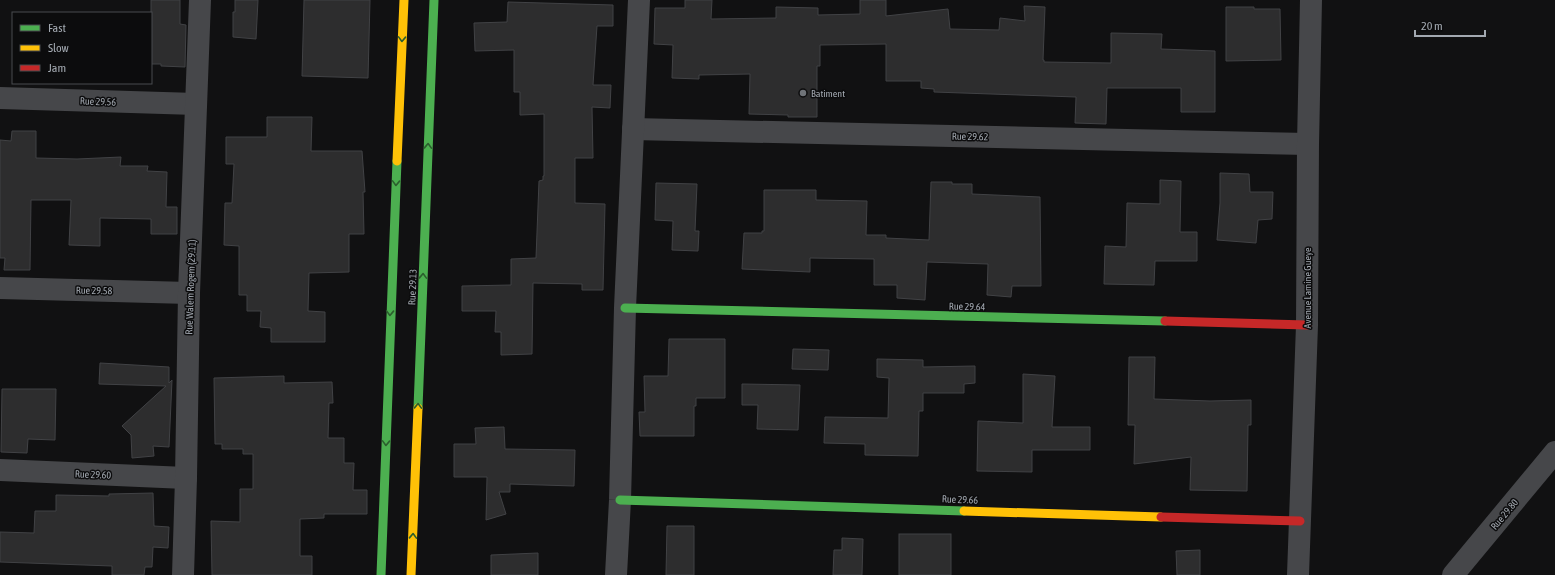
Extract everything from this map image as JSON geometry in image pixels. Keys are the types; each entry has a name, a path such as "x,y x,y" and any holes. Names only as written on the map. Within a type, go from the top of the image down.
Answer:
{"street":[{"name":"Rue Walem Rogem (29.11)","path":"183,575 189,293 200,0"},
{"name":"Rue 29.13","path":"381,575 404,0"},
{"name":"Rue 29.13","path":"411,575 434,0"},
{"path":"616,575 620,500 625,308 638,0"},
{"name":"Avenue Lamine Gueye","path":"1298,575 1307,325 1308,144 1311,0"},
{"name":"Rue 29.56","path":"0,98 196,104"},
{"name":"Rue 29.62","path":"633,129 1308,144"},
{"name":"Rue 29.58","path":"0,288 189,293"},
{"name":"Rue 29.64","path":"625,308 1307,325"},
{"name":"Rue 29.80","path":"1452,575 1555,452"},
{"name":"Rue 29.60","path":"0,470 186,478"},
{"name":"Rue 29.66","path":"620,500 1300,521"}],"building":[{"path":"151,0 180,0 180,24 186,25 185,67 152,64"},
{"path":"235,0 258,0 256,39 233,37 233,12 235,12"},
{"path":"304,0 370,0 368,78 302,76"},
{"path":"685,0 712,0 711,19 776,18 776,7 818,8 818,15 860,14 860,0 886,0 886,16 948,9 950,29 999,30 1000,18 1025,21 1024,6 1045,7 1044,62 1111,63 1111,33 1162,34 1161,49 1215,51 1215,112 1181,112 1181,88 1107,88 1106,124 1075,123 1076,97 934,92 934,89 921,88 921,81 886,81 886,44 820,45 820,66 817,66 817,117 788,117 788,115 749,114 750,74 699,75 699,79 672,78 673,45 654,44 655,8 685,8"},
{"path":"508,2 613,5 613,26 597,26 593,85 611,85 610,108 592,107 593,158 575,158 575,203 605,204 603,290 582,290 582,284 533,283 532,354 501,355 501,332 495,332 496,311 462,311 462,286 511,285 511,259 536,258 539,181 543,180 544,176 544,114 520,115 520,92 514,92 514,50 475,51 474,23 507,22"},
{"path":"1226,7 1280,9 1281,60 1226,61"},
{"path":"267,117 312,117 311,151 362,151 365,192 363,192 364,234 349,234 349,272 309,273 308,311 325,312 325,342 271,342 271,328 260,327 261,311 247,311 247,295 239,295 239,246 224,245 225,203 232,203 234,164 226,164 226,137 267,137"},
{"path":"12,131 36,131 36,158 77,159 121,157 120,166 148,166 147,171 167,172 166,207 177,207 177,234 151,234 151,219 100,218 100,246 69,245 71,200 31,200 30,270 4,270 5,258 0,258 0,140 11,141"},
{"path":"1220,173 1249,174 1250,192 1273,192 1272,219 1258,220 1256,243 1217,240 1220,203"},
{"path":"1160,180 1181,181 1180,232 1197,232 1197,261 1155,261 1154,285 1104,284 1105,246 1126,247 1127,203 1160,204"},
{"path":"931,182 972,184 972,194 1040,197 1041,286 1012,286 1011,297 987,295 988,264 927,262 925,300 897,298 897,285 874,285 874,259 810,258 810,272 742,269 744,233 762,233 762,231 764,231 764,190 816,190 816,200 867,201 866,235 886,235 886,238 929,240"},
{"path":"656,183 697,184 695,231 699,231 698,251 672,250 673,221 655,220"},
{"path":"669,339 725,339 725,398 696,398 696,406 694,406 694,436 640,436 639,412 645,412 644,376 668,376"},
{"path":"793,349 829,350 828,370 792,369"},
{"path":"1129,357 1155,357 1154,399 1210,401 1251,400 1251,425 1248,425 1247,491 1190,490 1191,457 1134,464 1135,425 1128,425"},
{"path":"877,359 923,360 923,367 975,366 975,383 964,384 964,393 923,393 923,411 919,411 918,456 865,455 865,444 824,443 825,417 888,418 889,378 877,377"},
{"path":"100,363 169,367 169,383 172,380 169,447 153,446 154,456 132,458 131,435 122,426 166,386 99,384"},
{"path":"1023,374 1055,376 1052,427 1090,427 1090,450 1032,450 1032,472 977,471 978,421 1023,423"},
{"path":"284,376 284,383 332,382 333,403 329,403 328,438 344,438 344,463 354,463 353,490 367,490 367,514 324,514 324,518 300,519 300,556 312,556 312,575 212,575 211,521 240,522 240,489 253,489 253,454 243,454 243,449 222,449 222,444 215,444 214,378"},
{"path":"742,384 800,385 798,430 757,429 758,405 742,405"},
{"path":"2,389 56,389 55,440 28,439 27,453 1,452"},
{"path":"504,427 505,449 575,450 574,486 510,484 510,492 499,492 506,514 486,520 487,477 454,477 454,444 476,444 475,428"},
{"path":"153,493 154,526 169,527 168,548 153,547 152,567 145,567 144,575 112,575 112,566 0,562 0,532 34,533 35,511 56,511 56,495 109,496 109,494"},
{"path":"667,526 694,526 694,575 666,575"},
{"path":"899,534 951,534 951,575 899,575"},
{"path":"842,538 863,539 862,575 833,575 834,550 842,550"},
{"path":"1200,550 1200,575 1177,575 1176,551"},
{"path":"538,553 538,575 491,575 491,555"}],"traffic: fast":[{"path":"418,408 434,0"},
{"path":"381,575 397,161"},
{"path":"625,308 1165,321"},
{"path":"620,500 964,511"}],"traffic: slow":[{"path":"397,161 404,0"},
{"path":"411,575 418,408"},
{"path":"964,511 1161,517"}],"traffic: jam":[{"path":"1165,321 1307,325"},
{"path":"1161,517 1300,521"}],"place":[{"name":"Batiment","path":"803,93"}]}
